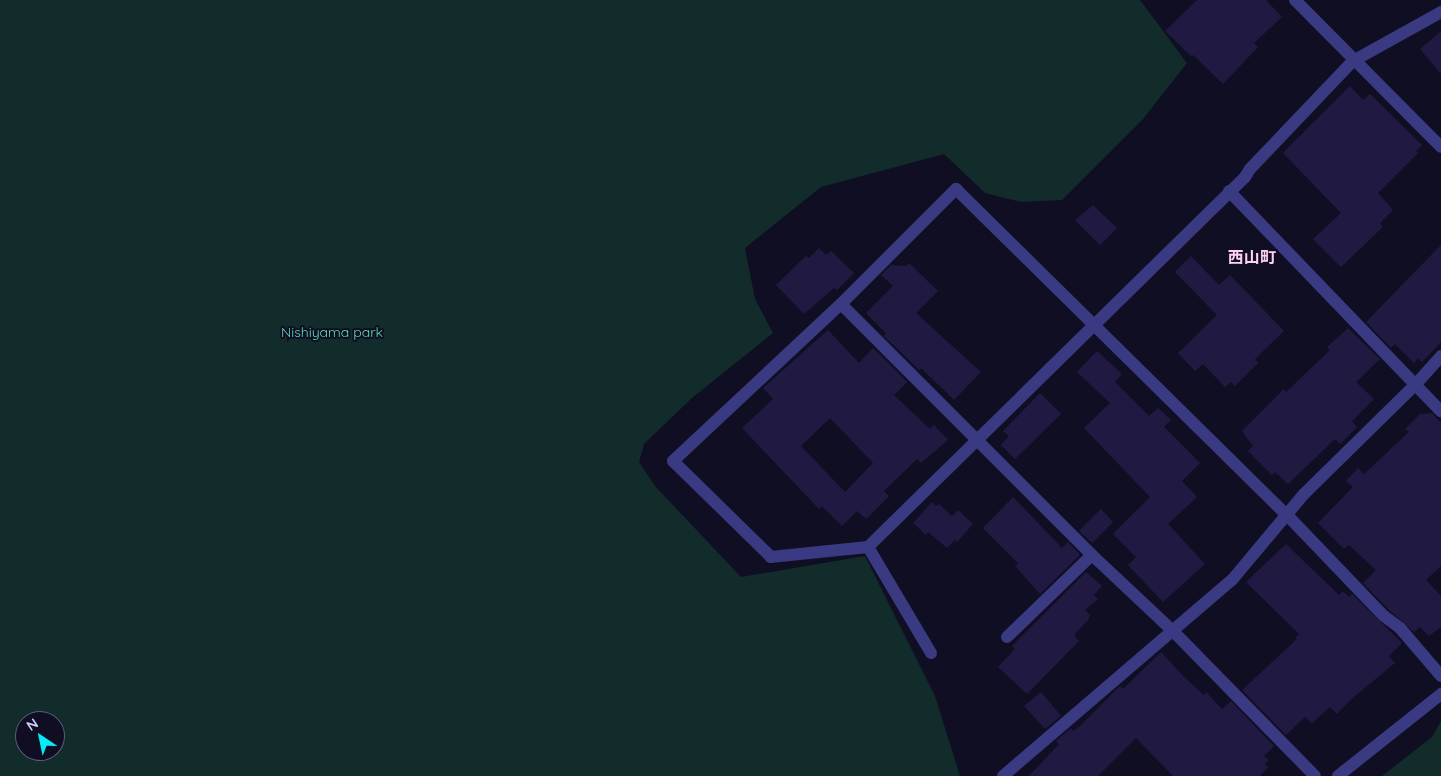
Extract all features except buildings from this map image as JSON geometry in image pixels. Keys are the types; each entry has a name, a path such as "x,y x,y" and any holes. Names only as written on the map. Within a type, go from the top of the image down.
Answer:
{"street":[{"path":"1295,0 1353,61 1441,147"},
{"path":"1441,12 1353,61 1250,169 1245,177 1229,191 1093,325 977,441 868,547 771,557 673,461 841,304 956,189 1093,325 1287,515 1384,616 1400,628 1441,676"},
{"path":"1229,191 1441,411"},
{"path":"841,304 1092,555 1172,630 1316,776"},
{"path":"1003,776 1232,580 1304,494 1416,384 1441,356"},
{"path":"868,547 931,653"},
{"path":"1007,637 1092,555"},
{"path":"1338,776 1441,694"}],"green space":[{"name":"Nishiyama park","path":"0,0 1140,0 1187,63 1143,119 1062,200 1021,202 985,193 944,154 821,187 745,248 755,299 773,333 692,398 644,444 639,462 655,486 741,577 865,556 935,696 960,776 0,776"},
{"path":"1441,721 1441,776 1382,776 1432,737"}],"district":[{"name":"西山町","path":"1252,257"}]}
